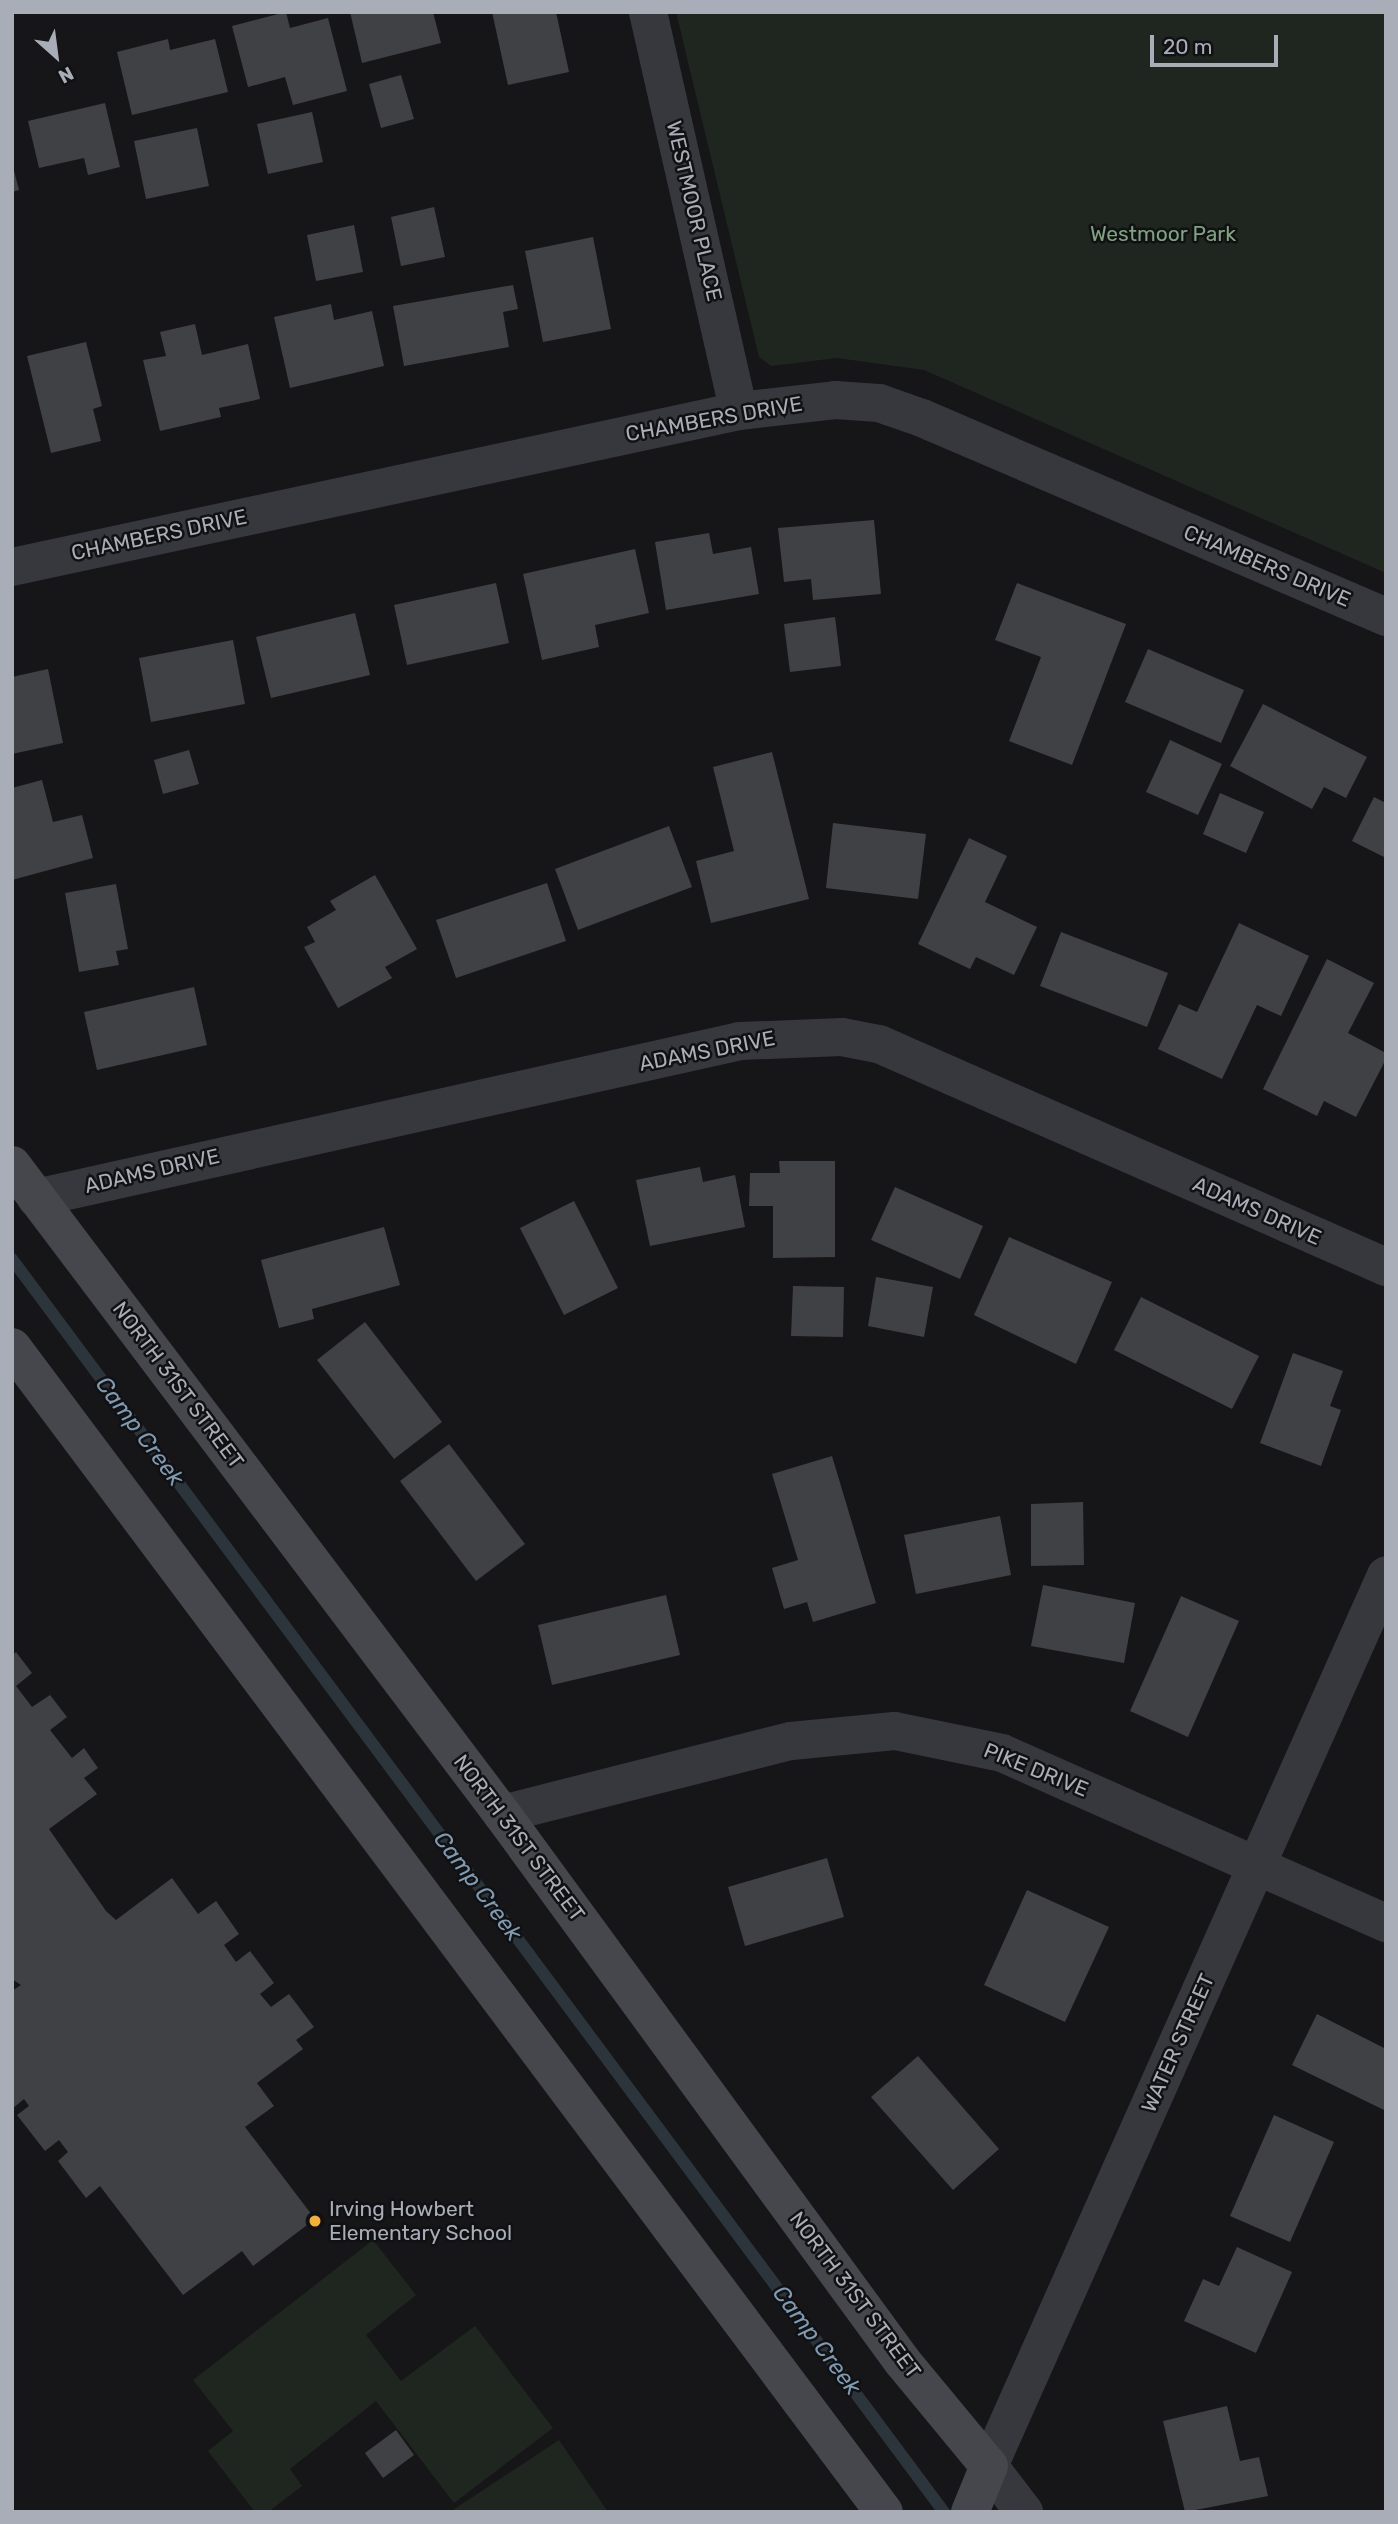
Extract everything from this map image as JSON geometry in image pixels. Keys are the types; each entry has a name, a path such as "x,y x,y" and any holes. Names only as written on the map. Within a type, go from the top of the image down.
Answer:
{"main road":[{"name":"NORTH 31ST STREET","path":"12,1165 502,1814 902,2361 989,2466"},
{"path":"12,1347 884,2512"},
{"name":"WATER STREET","path":"970,2512 989,2466"}],"street":[{"name":"WESTMOOR PLACE","path":"649,12 739,411"},
{"name":"CHAMBERS DRIVE","path":"12,567 739,411 835,400 878,403 1386,617"},
{"name":"ADAMS DRIVE","path":"36,1198 740,1041 842,1037 878,1044 1386,1267"},
{"name":"WATER STREET","path":"989,2466 1386,1575"},
{"name":"PIKE DRIVE","path":"502,1814 791,1741 895,1731 1002,1753 1386,1923"},
{"name":"NORTH 31ST STREET","path":"989,2466 1024,2512"}],"green space":[{"name":"Westmoor Park","path":"676,12 1386,12 1386,573 924,370 837,358 771,366 759,357"},
{"path":"373,2240 416,2295 366,2335 401,2381 475,2326 553,2428 454,2503 376,2401 290,2469 302,2486 268,2512 255,2512 208,2451 233,2431 193,2380"},
{"path":"559,2440 608,2512 451,2512 456,2508"}],"building":[{"path":"286,12 290,28 328,18 347,91 293,105 285,77 248,87 232,26"},
{"path":"350,12 433,12 441,43 362,63"},
{"path":"492,12 556,12 569,72 508,85"},
{"path":"168,39 170,50 215,39 228,92 132,115 117,52"},
{"path":"401,75 414,119 381,128 369,84"},
{"path":"105,103 120,167 88,175 84,158 39,168 28,121"},
{"path":"312,112 323,162 268,174 257,124"},
{"path":"197,128 209,186 146,199 134,141"},
{"path":"12,163 19,190 12,192"},
{"path":"434,207 445,257 401,266 391,217"},
{"path":"354,225 363,272 316,281 307,235"},
{"path":"593,237 611,329 543,342 525,251"},
{"path":"513,285 518,309 503,312 509,347 404,366 393,306"},
{"path":"331,304 334,320 372,311 384,366 290,388 274,317"},
{"path":"195,324 202,355 248,344 260,399 219,408 221,417 160,431 143,360 166,356 160,332"},
{"path":"86,342 102,406 93,409 101,441 51,453 27,356"},
{"path":"874,520 881,594 813,600 811,579 784,582 778,528"},
{"path":"709,533 713,554 751,547 759,594 666,610 655,542"},
{"path":"635,549 649,613 595,625 599,647 542,660 523,574"},
{"path":"496,583 509,643 407,665 394,605"},
{"path":"1017,583 1126,624 1072,765 1009,741 1041,657 995,640"},
{"path":"355,613 370,675 271,698 256,637"},
{"path":"835,617 841,666 790,672 784,624"},
{"path":"233,640 245,704 151,722 139,658"},
{"path":"1148,649 1244,690 1221,743 1125,702"},
{"path":"48,669 63,743 12,754 12,677"},
{"path":"1263,704 1367,757 1346,798 1324,787 1312,809 1230,766"},
{"path":"1170,740 1222,764 1198,815 1146,792"},
{"path":"189,750 199,784 163,794 154,760"},
{"path":"772,752 809,899 711,923 696,861 734,851 713,767"},
{"path":"42,780 53,822 82,815 93,858 12,880 12,788"},
{"path":"1220,793 1264,812 1246,853 1203,834"},
{"path":"1374,797 1386,803 1386,858 1352,841"},
{"path":"833,823 926,834 918,899 826,888"},
{"path":"669,826 692,887 578,930 555,869"},
{"path":"969,838 1007,856 985,902 1037,927 1014,975 976,957 970,969 918,944"},
{"path":"375,875 417,949 385,967 392,978 338,1008 304,947 315,942 307,927 336,910 330,901"},
{"path":"547,883 566,941 456,978 436,920"},
{"path":"116,884 128,949 116,951 119,965 79,972 65,893"},
{"path":"1239,923 1309,956 1281,1016 1257,1005 1222,1079 1158,1049 1179,1004 1197,1012"},
{"path":"1061,932 1168,973 1147,1027 1040,986"},
{"path":"1327,959 1374,983 1348,1033 1386,1053 1386,1059 1356,1117 1324,1101 1317,1116 1263,1089"},
{"path":"194,987 207,1045 97,1070 84,1012"},
{"path":"779,1161 835,1161 835,1257 773,1258 773,1206 749,1206 750,1173 780,1173"},
{"path":"700,1167 703,1182 735,1175 745,1227 650,1246 636,1180"},
{"path":"895,1187 983,1226 960,1279 871,1240"},
{"path":"574,1201 618,1288 564,1315 520,1228"},
{"path":"384,1227 400,1285 312,1309 314,1319 279,1328 261,1260"},
{"path":"1009,1237 1112,1282 1076,1364 974,1315"},
{"path":"876,1277 933,1287 924,1337 868,1326"},
{"path":"793,1286 844,1287 843,1337 791,1336"},
{"path":"1141,1297 1259,1356 1232,1409 1114,1350"},
{"path":"365,1322 442,1422 394,1459 317,1360"},
{"path":"1293,1353 1343,1371 1330,1406 1341,1410 1321,1466 1260,1443"},
{"path":"449,1444 525,1544 476,1581 400,1481"},
{"path":"832,1456 876,1603 813,1622 807,1602 784,1609 772,1568 798,1560 772,1474"},
{"path":"1083,1502 1084,1565 1031,1566 1031,1504"},
{"path":"1000,1516 1011,1575 916,1594 904,1535"},
{"path":"1043,1585 1135,1603 1124,1663 1031,1646"},
{"path":"666,1595 680,1655 552,1685 538,1625"},
{"path":"1181,1596 1239,1621 1188,1737 1130,1711"},
{"path":"16,1652 32,1673 16,1686 32,1707 50,1695 67,1717 50,1730 72,1758 84,1748 98,1768 84,1778 97,1794 49,1829 106,1911 116,1920 172,1878 198,1914 216,1901 239,1934 224,1945 236,1962 250,1951 274,1983 260,1994 271,2007 289,1994 314,2027 296,2040 303,2049 257,2083 274,2106 245,2127 315,2219 253,2266 242,2251 183,2295 100,2186 86,2198 58,2161 68,2152 59,2140 45,2151 17,2115 29,2106 24,2099 12,2109 12,1991 21,1985 12,1979 12,1655"},
{"path":"827,1858 844,1917 745,1946 728,1887"},
{"path":"1027,1890 1109,1927 1065,2022 984,1985"},
{"path":"1317,2014 1386,2049 1386,2111 1292,2065"},
{"path":"918,2056 999,2149 953,2190 871,2097"},
{"path":"1274,2115 1334,2142 1290,2242 1230,2216"},
{"path":"1237,2247 1292,2272 1256,2353 1184,2321 1203,2279 1219,2286"},
{"path":"1227,2406 1240,2461 1259,2457 1268,2496 1185,2512 1163,2421"},
{"path":"396,2430 414,2455 383,2478 365,2453"}],"waterway":[{"name":"Camp Creek","path":"12,1259 944,2512"}],"place":[{"name":"Irving Howbert Elementary School","path":"315,2221"}]}
